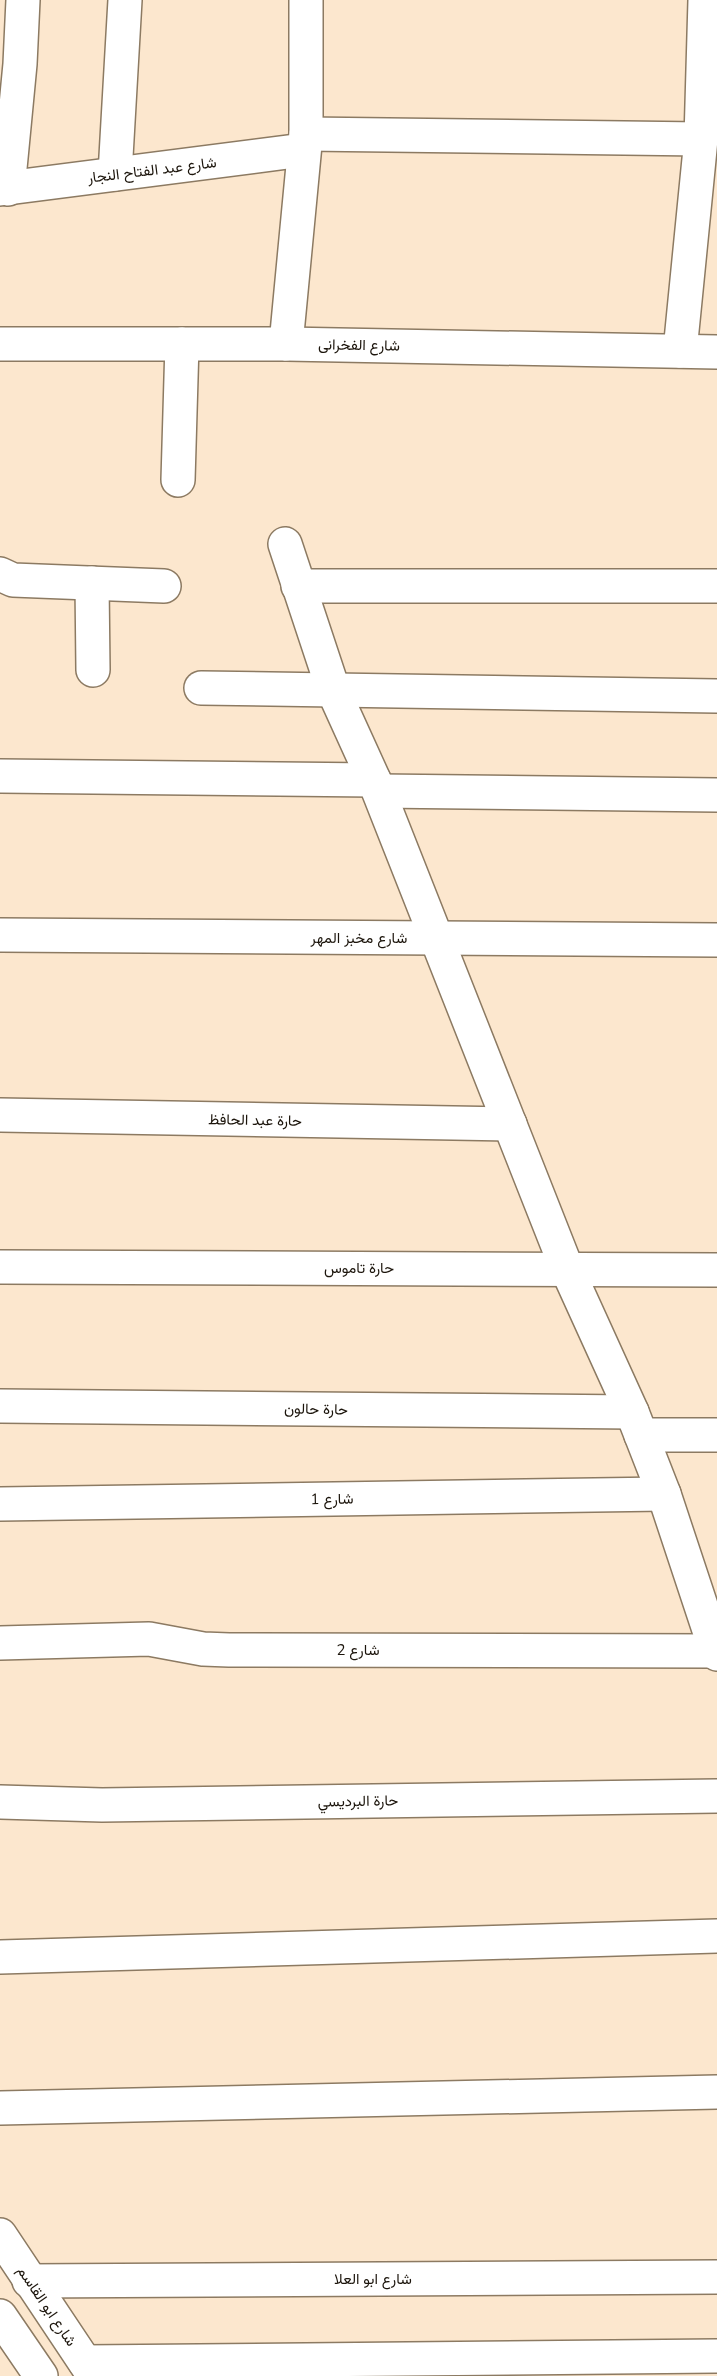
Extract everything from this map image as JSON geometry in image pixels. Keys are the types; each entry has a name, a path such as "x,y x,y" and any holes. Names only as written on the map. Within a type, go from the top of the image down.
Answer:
{"street":[{"path":"4,189 20,63 23,0"},
{"path":"115,174 125,0"},
{"path":"286,344 305,142 306,0"},
{"path":"680,351 702,139 705,0"},
{"name":"شارع عبد الفتاح النجار","path":"4,189 115,174 305,142 702,139"},
{"name":"شارع الفخرانى","path":"0,344 286,344 717,352"},
{"path":"178,480 182,344"},
{"path":"285,544 334,692 377,785 567,1269 636,1424 664,1494 717,1652"},
{"path":"0,574 13,580 164,586"},
{"path":"92,583 93,670"},
{"path":"298,586 717,586"},
{"path":"201,688 334,692 717,696"},
{"path":"0,776 717,795"},
{"name":"شارع مخبز المهر","path":"0,936 717,940"},
{"name":"حارة عبد الحافظ","path":"0,1115 510,1124"},
{"name":"حارة تاموس","path":"0,1267 717,1270"},
{"name":"حارة حالون","path":"0,1406 636,1424 717,1435"},
{"name":"شارع 1","path":"0,1503 664,1494"},
{"name":"شارع 2","path":"0,1643 149,1639 203,1649 229,1650 717,1652"},
{"name":"حارة البرديسي","path":"0,1802 102,1805 717,1796"},
{"path":"0,1956 717,1936"},
{"path":"0,2108 717,2092"},
{"name":"شارع ابو القاسم","path":"0,2235 83,2359"},
{"name":"شارع ابو العلا","path":"29,2281 717,2277"},
{"path":"0,2316 37,2370 83,2359 506,2366 717,2356"}]}
